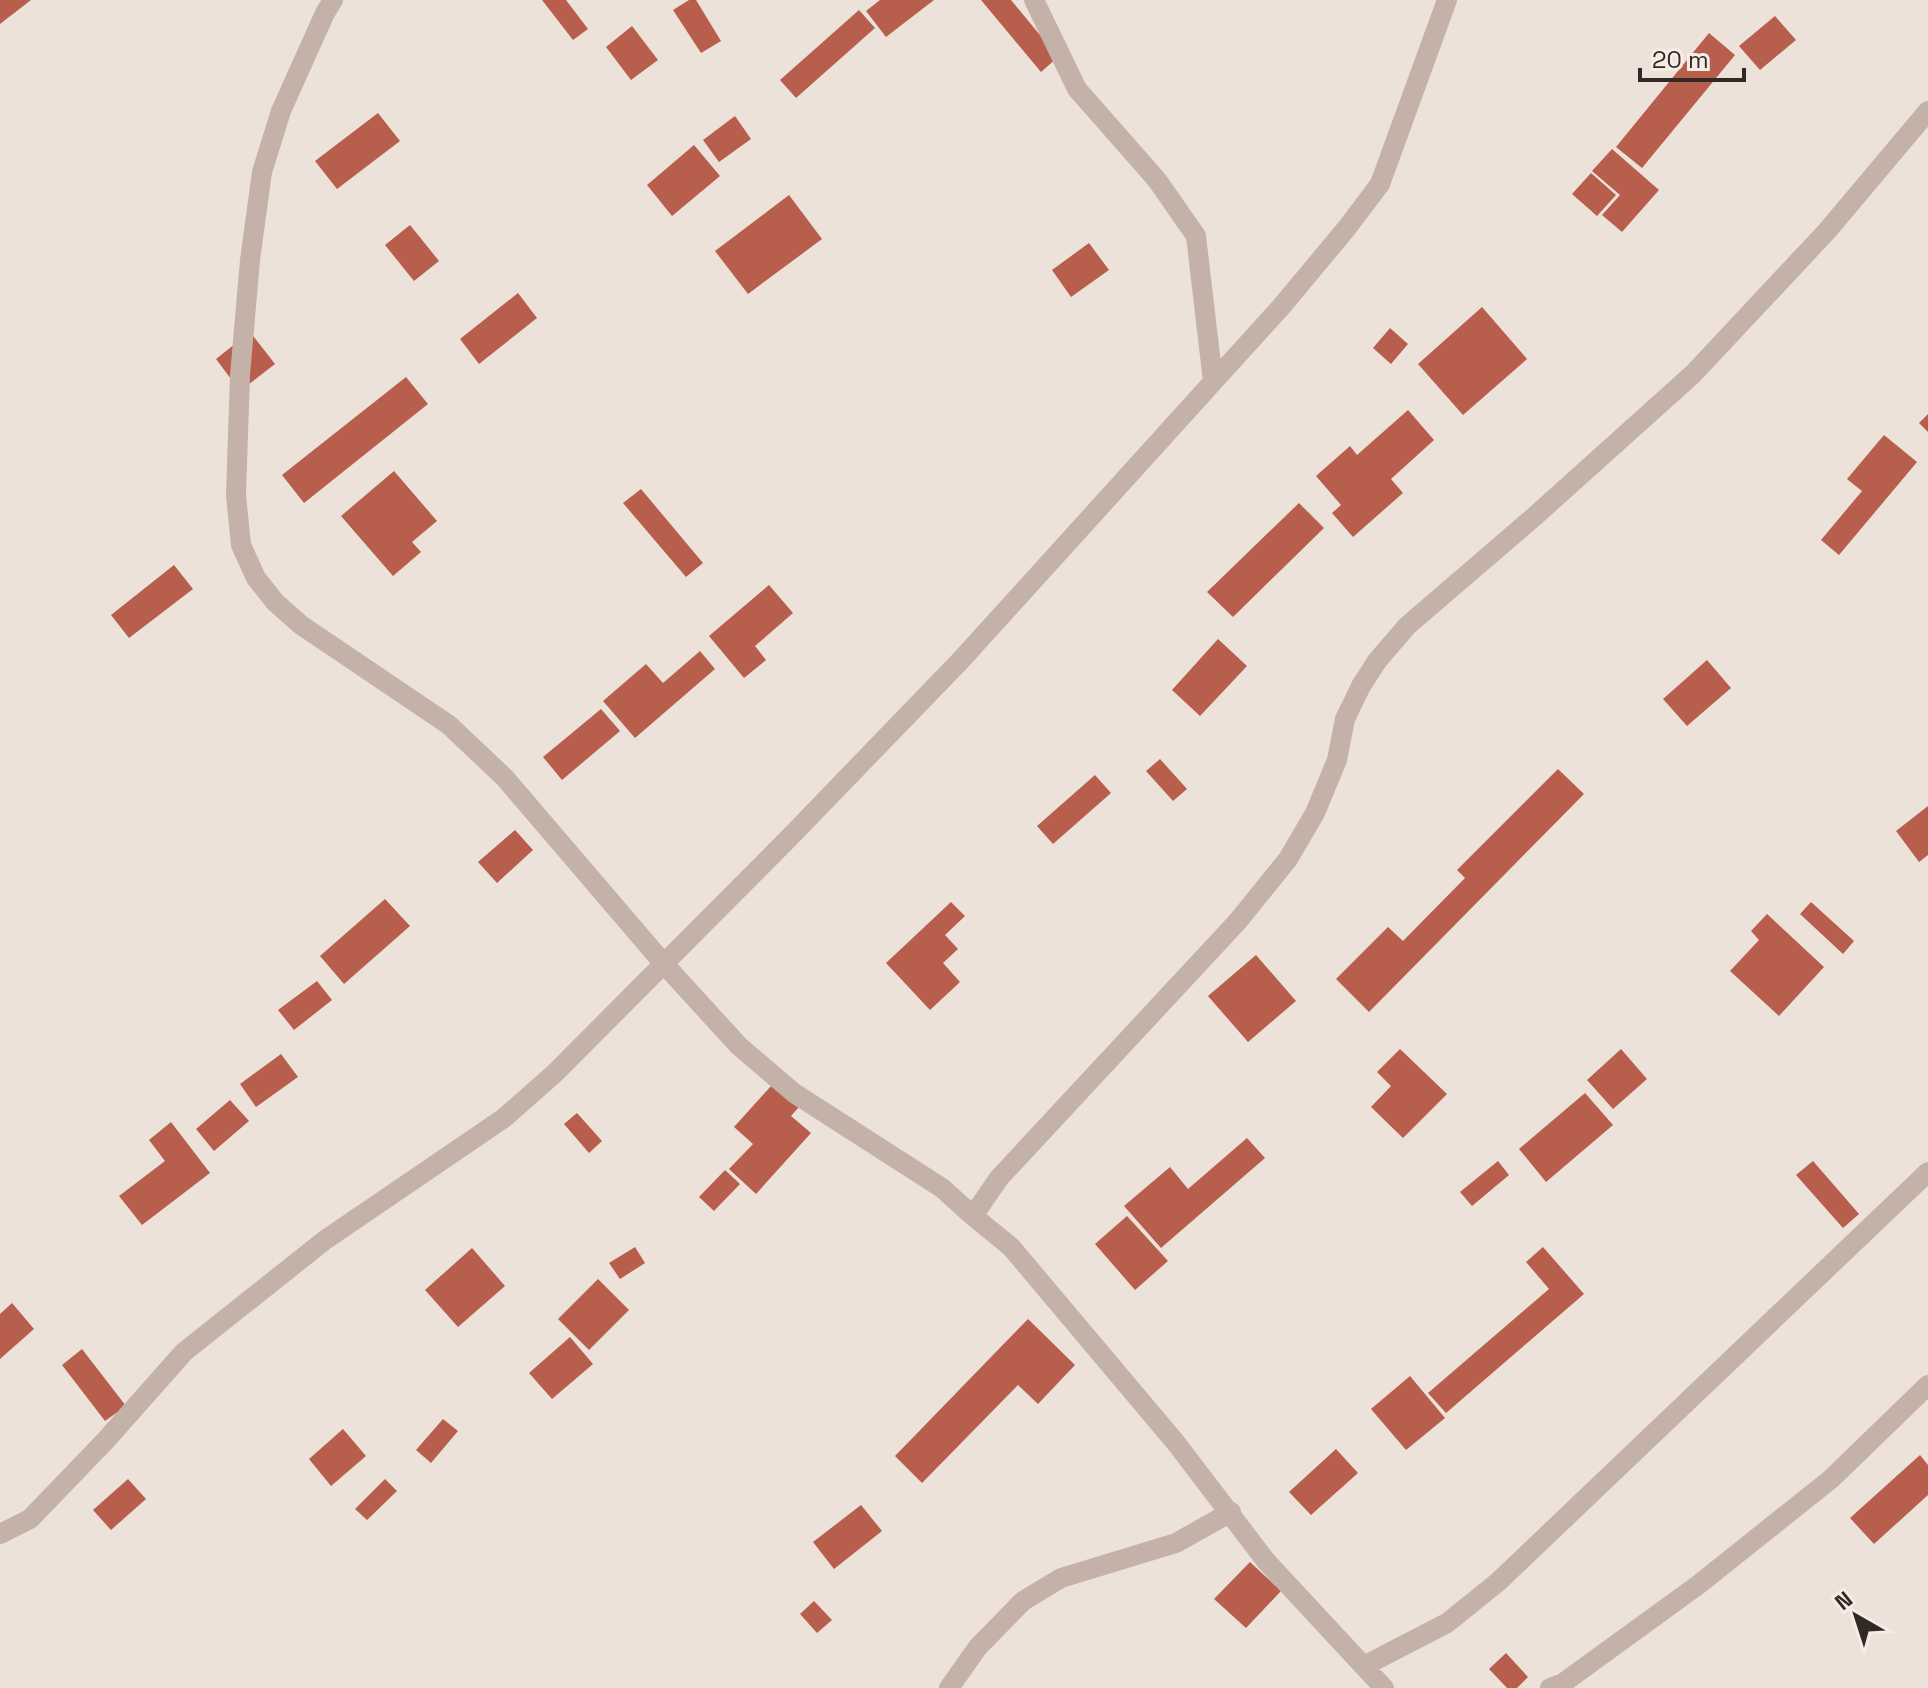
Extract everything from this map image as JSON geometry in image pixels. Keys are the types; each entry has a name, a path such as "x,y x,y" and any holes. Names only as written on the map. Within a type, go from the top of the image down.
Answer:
{"street":[{"path":"333,0 281,111 262,172 250,260 240,375 236,495 241,545 256,578 283,610 301,625 449,725 505,778 664,964 739,1046 794,1093 942,1188 1011,1247 1176,1443 1266,1561 1384,1688"},
{"path":"1034,0 1077,89 1157,180 1196,236 1213,381"},
{"path":"0,1534 30,1519 184,1352 325,1240 504,1118 555,1073 961,660 1281,307 1380,184 1447,0"},
{"path":"973,1216 999,1178 1238,921 1288,859 1315,813 1337,760 1345,719 1361,686 1377,661 1407,626 1693,374 1827,231 1928,111"},
{"path":"1364,1666 1447,1623 1498,1582 1928,1172"},
{"path":"1550,1688 1563,1683 1698,1585 1831,1479 1928,1385"},
{"path":"949,1688 978,1647 1023,1601 1061,1578 1176,1543 1231,1512"}],"building":[{"path":"0,0 31,0 0,24"},
{"path":"542,0 566,0 588,29 573,40"},
{"path":"689,0 696,0 721,41 701,53 673,10"},
{"path":"880,0 934,0 886,37 866,11"},
{"path":"981,0 1011,0 1058,57 1041,72"},
{"path":"859,10 875,28 796,98 780,80"},
{"path":"1775,16 1796,40 1760,70 1739,46"},
{"path":"632,26 658,60 631,80 606,47"},
{"path":"1709,33 1735,55 1642,168 1616,147"},
{"path":"378,113 400,141 337,189 315,161"},
{"path":"735,116 751,139 719,162 703,140"},
{"path":"694,145 720,176 672,216 647,185"},
{"path":"1612,149 1659,190 1622,232 1602,215 1620,195 1592,171"},
{"path":"1591,173 1616,195 1597,216 1572,194"},
{"path":"789,195 822,239 748,294 715,251"},
{"path":"410,225 439,261 414,281 385,245"},
{"path":"1089,243 1109,270 1071,297 1052,270"},
{"path":"518,293 537,318 479,364 460,339"},
{"path":"1482,307 1527,359 1463,415 1418,364"},
{"path":"1390,328 1408,344 1391,364 1373,348"},
{"path":"250,332 275,364 240,391 216,359"},
{"path":"406,377 428,404 304,503 282,475"},
{"path":"1408,410 1434,440 1391,479 1403,493 1353,537 1332,513 1341,505 1316,476 1350,446 1357,455"},
{"path":"1928,414 1928,432 1919,423"},
{"path":"1884,435 1917,462 1839,555 1821,540 1862,491 1847,479"},
{"path":"394,471 437,521 412,542 421,552 393,576 341,516"},
{"path":"641,489 703,563 686,577 623,503"},
{"path":"1299,503 1324,528 1233,617 1207,592"},
{"path":"174,565 193,589 129,638 111,615"},
{"path":"769,585 793,613 755,646 766,660 744,678 709,636"},
{"path":"1218,639 1247,666 1200,716 1172,690"},
{"path":"700,651 715,669 635,738 603,701 646,664 663,683"},
{"path":"1707,660 1731,688 1687,726 1663,699"},
{"path":"601,709 620,731 562,780 543,757"},
{"path":"1160,759 1187,789 1173,801 1146,771"},
{"path":"1558,769 1584,794 1369,1012 1336,979 1388,927 1403,941 1465,878 1457,870"},
{"path":"1095,775 1111,793 1053,844 1037,826"},
{"path":"1928,806 1928,855 1919,862 1896,831"},
{"path":"515,830 533,850 497,883 478,862"},
{"path":"385,899 410,926 344,984 320,956"},
{"path":"951,902 965,916 945,935 958,949 943,963 960,982 930,1010 886,963"},
{"path":"1811,902 1854,941 1843,954 1800,914"},
{"path":"1767,914 1824,967 1779,1016 1730,971 1759,940 1751,931"},
{"path":"1256,955 1296,1001 1248,1042 1208,996"},
{"path":"317,981 332,1000 294,1030 278,1010"},
{"path":"1400,1049 1447,1094 1403,1138 1371,1107 1391,1086 1377,1072"},
{"path":"1621,1049 1647,1079 1613,1109 1587,1080"},
{"path":"281,1054 298,1077 256,1107 240,1084"},
{"path":"780,1076 806,1099 791,1116 811,1133 756,1194 729,1169 753,1144 734,1127"},
{"path":"1585,1093 1613,1125 1546,1182 1519,1149"},
{"path":"230,1100 249,1121 214,1151 196,1129"},
{"path":"577,1113 602,1141 589,1153 564,1124"},
{"path":"171,1122 210,1173 142,1225 119,1196 165,1161 149,1140"},
{"path":"1247,1138 1265,1158 1161,1248 1124,1206 1170,1167 1188,1189"},
{"path":"1498,1161 1509,1175 1472,1206 1460,1192"},
{"path":"1813,1161 1859,1214 1843,1228 1796,1175"},
{"path":"725,1170 740,1184 714,1211 699,1197"},
{"path":"1127,1216 1168,1261 1135,1290 1095,1244"},
{"path":"635,1247 645,1263 620,1279 609,1263"},
{"path":"1543,1247 1584,1294 1446,1413 1428,1393 1549,1289 1526,1262"},
{"path":"472,1248 505,1286 458,1327 425,1290"},
{"path":"598,1279 629,1310 589,1350 558,1319"},
{"path":"12,1303 34,1329 0,1359 0,1314"},
{"path":"1028,1319 1075,1365 1038,1404 1018,1385 922,1483 895,1456"},
{"path":"570,1337 593,1364 552,1399 529,1373"},
{"path":"82,1349 126,1406 105,1421 62,1365"},
{"path":"1410,1376 1445,1418 1406,1450 1371,1409"},
{"path":"443,1419 458,1431 431,1463 416,1450"},
{"path":"343,1429 366,1456 331,1486 309,1459"},
{"path":"1336,1449 1358,1473 1311,1515 1289,1492"},
{"path":"1920,1455 1928,1465 1928,1495 1874,1544 1850,1518"},
{"path":"128,1479 146,1499 111,1530 93,1510"},
{"path":"385,1479 397,1491 367,1520 355,1509"},
{"path":"861,1505 882,1531 834,1569 813,1542"},
{"path":"1250,1562 1281,1591 1246,1628 1214,1599"},
{"path":"814,1601 832,1620 817,1633 800,1614"},
{"path":"1506,1653 1528,1677 1517,1688 1507,1688 1489,1669"}]}
